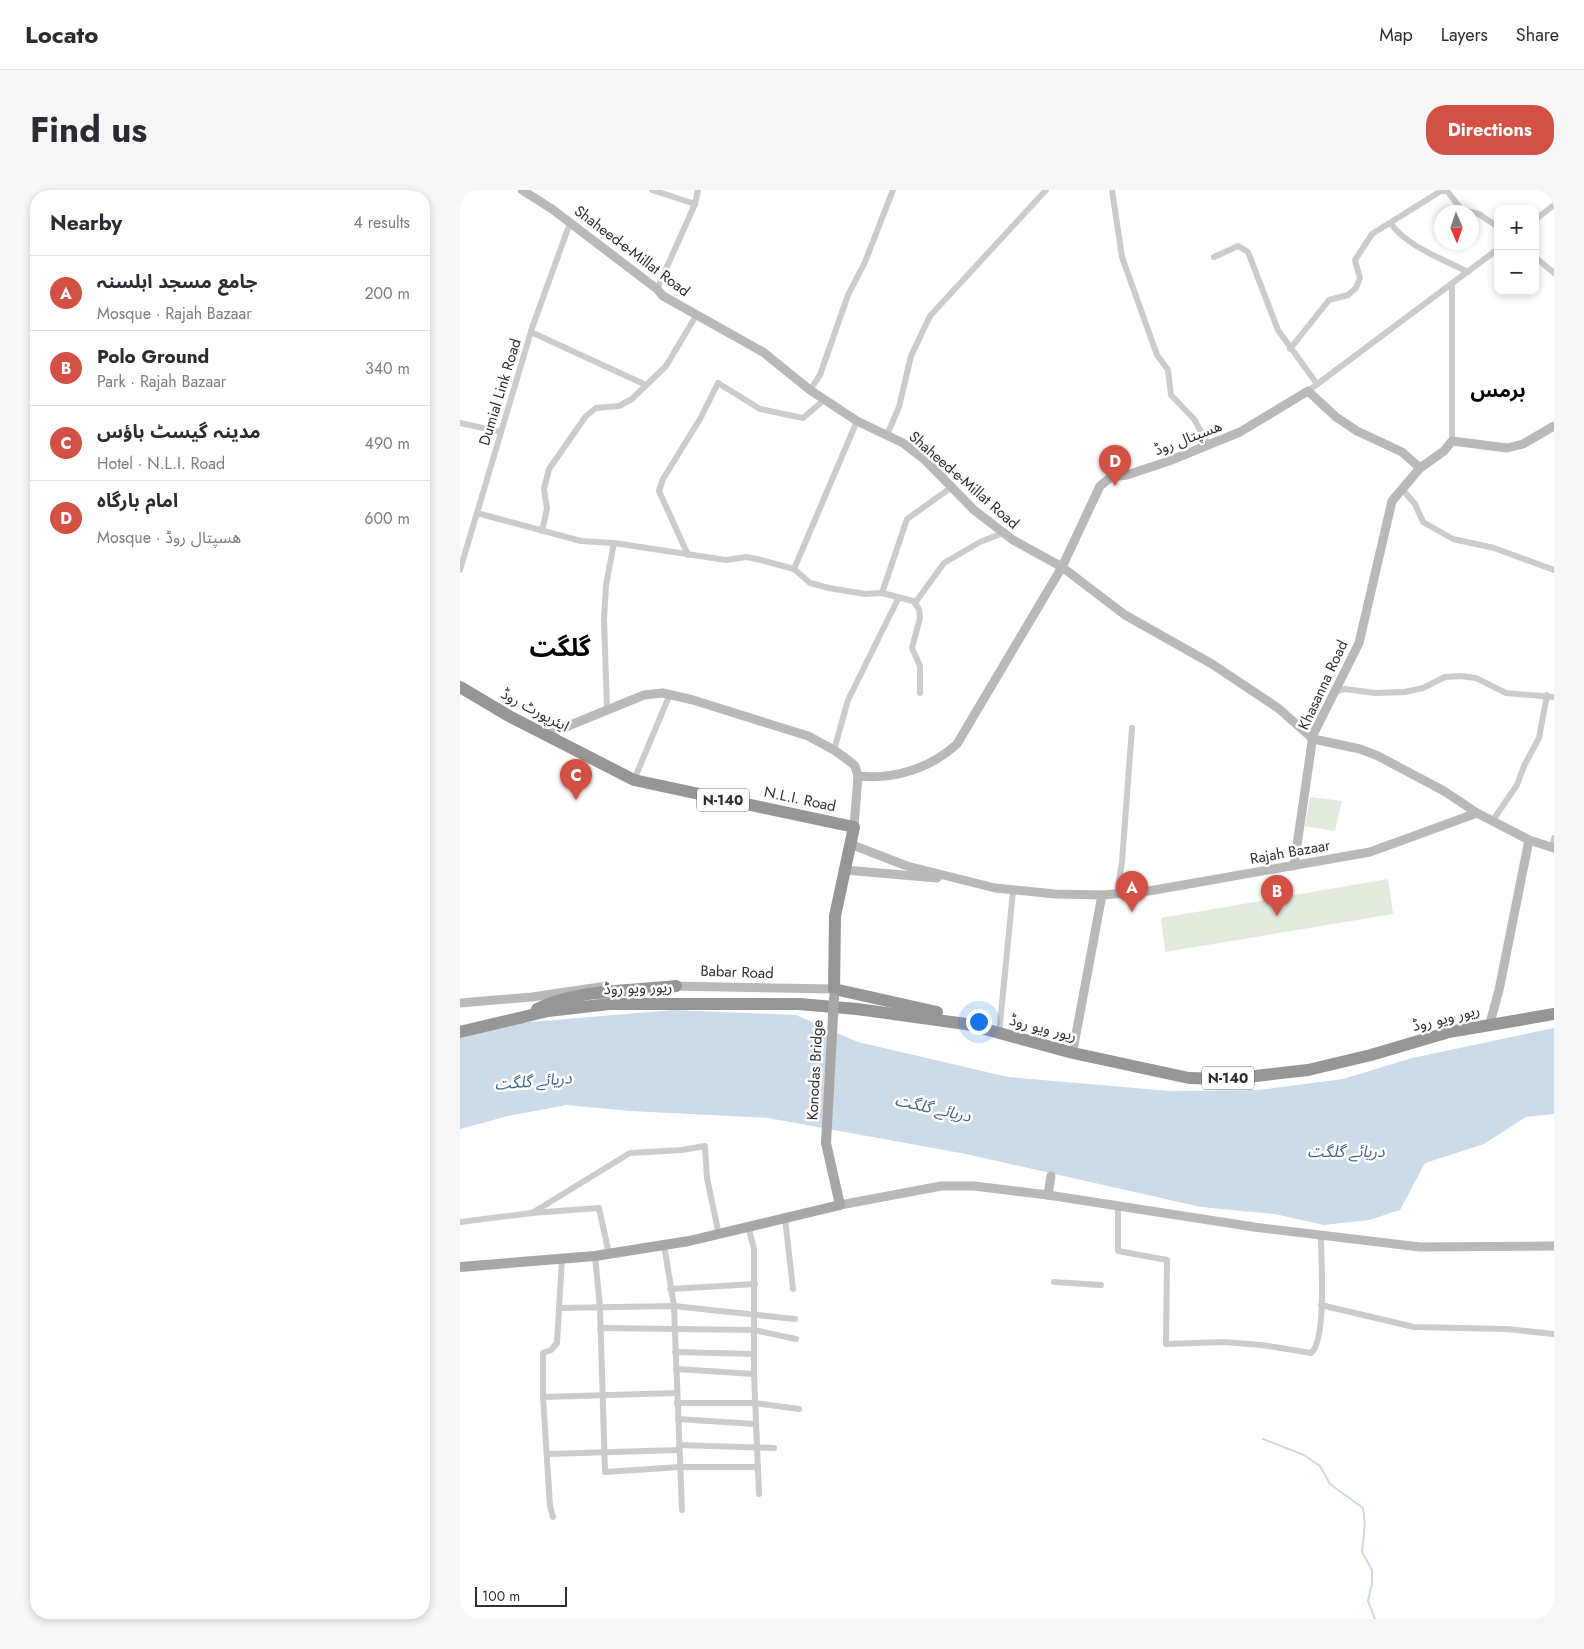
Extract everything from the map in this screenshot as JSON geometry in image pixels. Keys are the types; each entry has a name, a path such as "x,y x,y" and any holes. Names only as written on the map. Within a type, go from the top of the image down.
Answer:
{"highway":[{"name":"ایئرپورٹ روڈ","path":"460,687 546,735 597,760"},
{"name":"N.L.I. Road","path":"597,760 634,780 854,827"},
{"path":"834,994 835,916 854,827"},
{"path":"527,1015 550,1002 562,999 676,986"},
{"name":"N-140","path":"834,994 952,1016 966,1024"},
{"name":"ریور ویو روڈ","path":"460,1032 527,1015 609,1004 798,1004 857,1009 966,1024 999,1034 1189,1078 1229,1078 1316,1068 1490,1023 1554,1014"}],"main road":[{"name":"Shaheed-e-Millat Road","path":"522,190 570,223 657,289 663,296 763,352 810,390 857,421 903,443 925,460 974,510 1003,533 1062,567 1125,615 1212,664 1278,708 1313,739 1360,749 1394,763 1444,791 1476,813 1494,820 1529,840 1553,848"},
{"name":"ھسپتال روڈ","path":"858,776 884,778 898,775 936,759 958,744 1062,567 1100,486 1111,477 1127,475 1209,446 1240,432 1308,390"},
{"path":"1308,390 1336,417 1357,431 1402,452 1420,468"},
{"path":"1452,441 1507,448 1523,444 1554,426"},
{"name":"Khasanna Road","path":"1294,866 1313,739 1333,692 1359,643 1368,594 1392,501 1420,468 1444,451 1452,441"},
{"path":"546,735 644,695 670,694 808,736 834,750 855,766 858,776 854,827"},
{"name":"Rajah Bazaar","path":"906,871 1012,891 1102,895 1148,891 1294,866 1386,847 1476,813"},
{"path":"1490,1023 1499,990 1529,840"},
{"path":"850,844 906,871"},
{"path":"845,870 906,871"},
{"path":"1074,1045 1102,895"},
{"name":"Babar Road","path":"460,1003 532,997 595,987 676,986 834,994"},
{"name":"Konodas Bridge","path":"834,994 826,1143 840,1205"},
{"path":"1048,1195 1051,1176"},
{"path":"460,1267 595,1256 664,1245 719,1235 748,1226 840,1205 941,1186 991,1188 1048,1195 1321,1236 1420,1247 1554,1246"}],"street":[{"path":"652,190 695,204"},
{"path":"657,289 695,204 698,190"},
{"path":"810,390 820,375 848,295 865,262 893,190"},
{"path":"887,435 899,408 918,337 930,316 1046,190"},
{"path":"1112,190 1122,257 1157,355 1168,370 1171,395 1194,419 1209,446"},
{"path":"1290,349 1328,300 1348,295 1356,288 1360,278 1355,260 1372,234 1391,224 1441,191 1447,190 1462,210 1479,214 1494,224"},
{"path":"1539,217 1554,205"},
{"name":"Dumial Link Road","path":"460,570 531,332 570,223"},
{"path":"1391,224 1398,233 1410,241 1468,272"},
{"path":"1214,257 1238,246 1248,252 1278,330 1317,384"},
{"path":"1308,390 1497,250"},
{"path":"1539,260 1554,273"},
{"path":"1452,284 1452,441"},
{"path":"542,531 548,509 544,490 549,469 586,416 596,408 619,406 632,399 666,366 697,314"},
{"path":"531,332 646,385"},
{"path":"688,555 659,491 663,479 700,419 718,383 760,409 803,418 824,400"},
{"path":"794,569 857,421"},
{"path":"460,423 501,432"},
{"path":"882,593 907,519 952,487"},
{"path":"1402,489 1416,504 1423,522 1453,539 1494,548 1554,570"},
{"path":"477,513 581,541 614,543 726,560 746,557 794,569 810,583 828,588 865,594 882,593 916,603"},
{"path":"920,693 920,666 912,648 920,618 916,603 944,563 980,542 1003,533"},
{"path":"607,709 604,619 606,584 614,543"},
{"path":"834,750 848,700 898,599"},
{"path":"1333,692 1345,689 1375,693 1405,692 1423,688 1445,677 1461,676 1476,678 1506,693 1554,697"},
{"path":"634,780 670,694"},
{"path":"1494,820 1517,785 1524,766 1539,738 1546,695"},
{"path":"1117,894 1122,862 1132,728"},
{"path":"1553,848 1554,838"},
{"path":"999,1034 1012,891"},
{"path":"532,1213 630,1153 682,1150 705,1146 708,1178 719,1235"},
{"path":"1118,1206 1118,1251 1167,1260 1166,1344 1224,1342 1262,1345 1311,1353 1318,1343 1321,1305 1321,1236"},
{"path":"460,1222 532,1213 599,1208 609,1254"},
{"path":"785,1218 793,1289"},
{"path":"748,1226 754,1249 754,1403 758,1494"},
{"path":"664,1245 674,1306 682,1510"},
{"path":"595,1256 600,1308 606,1452 605,1472 680,1467 758,1467"},
{"path":"553,1517 550,1506 542,1353 551,1350 557,1343 562,1258"},
{"path":"1054,1282 1101,1285"},
{"path":"670,1289 754,1284"},
{"path":"1321,1305 1414,1327 1506,1329 1554,1334"},
{"path":"559,1308 674,1306 754,1313 796,1319"},
{"path":"600,1328 754,1330 796,1339"},
{"path":"675,1352 754,1354"},
{"path":"676,1369 754,1374"},
{"path":"543,1397 677,1393"},
{"path":"677,1403 754,1403 799,1409"},
{"path":"678,1419 755,1424"},
{"path":"548,1454 679,1448 757,1446 774,1448"}],"shaded area":[{"path":"1310,797 1342,801 1335,831 1305,826"},
{"path":"1388,879 1393,914 1165,952 1161,918"}],"water":[{"name":"دریائے گلگت","path":"674,1010 796,1015 858,1042 1008,1077 1170,1091 1258,1090 1343,1079 1412,1058 1554,1028 1554,1114 1526,1117 1484,1144 1425,1163 1400,1210 1369,1220 1324,1225 1275,1214 1201,1207 966,1154 768,1118 630,1111 567,1105 508,1116 460,1129 460,1038 518,1023"}],"waterway":[{"path":"1263,1439 1304,1455 1320,1466 1330,1484 1363,1508 1365,1524 1362,1552 1372,1570 1372,1583 1368,1601 1375,1619"}],"place":[{"name":"امام بارگاہ","path":"1115,486"},
{"name":"مدینہ گیسٹ ہاؤس","path":"576,800"},
{"name":"جامع مسجد اہلسنہ","path":"1132,912"},
{"name":"Polo Ground","path":"1277,916"}],"district":[{"name":"برمس","path":"1498,390"},
{"name":"گلگت","path":"560,647"}]}
